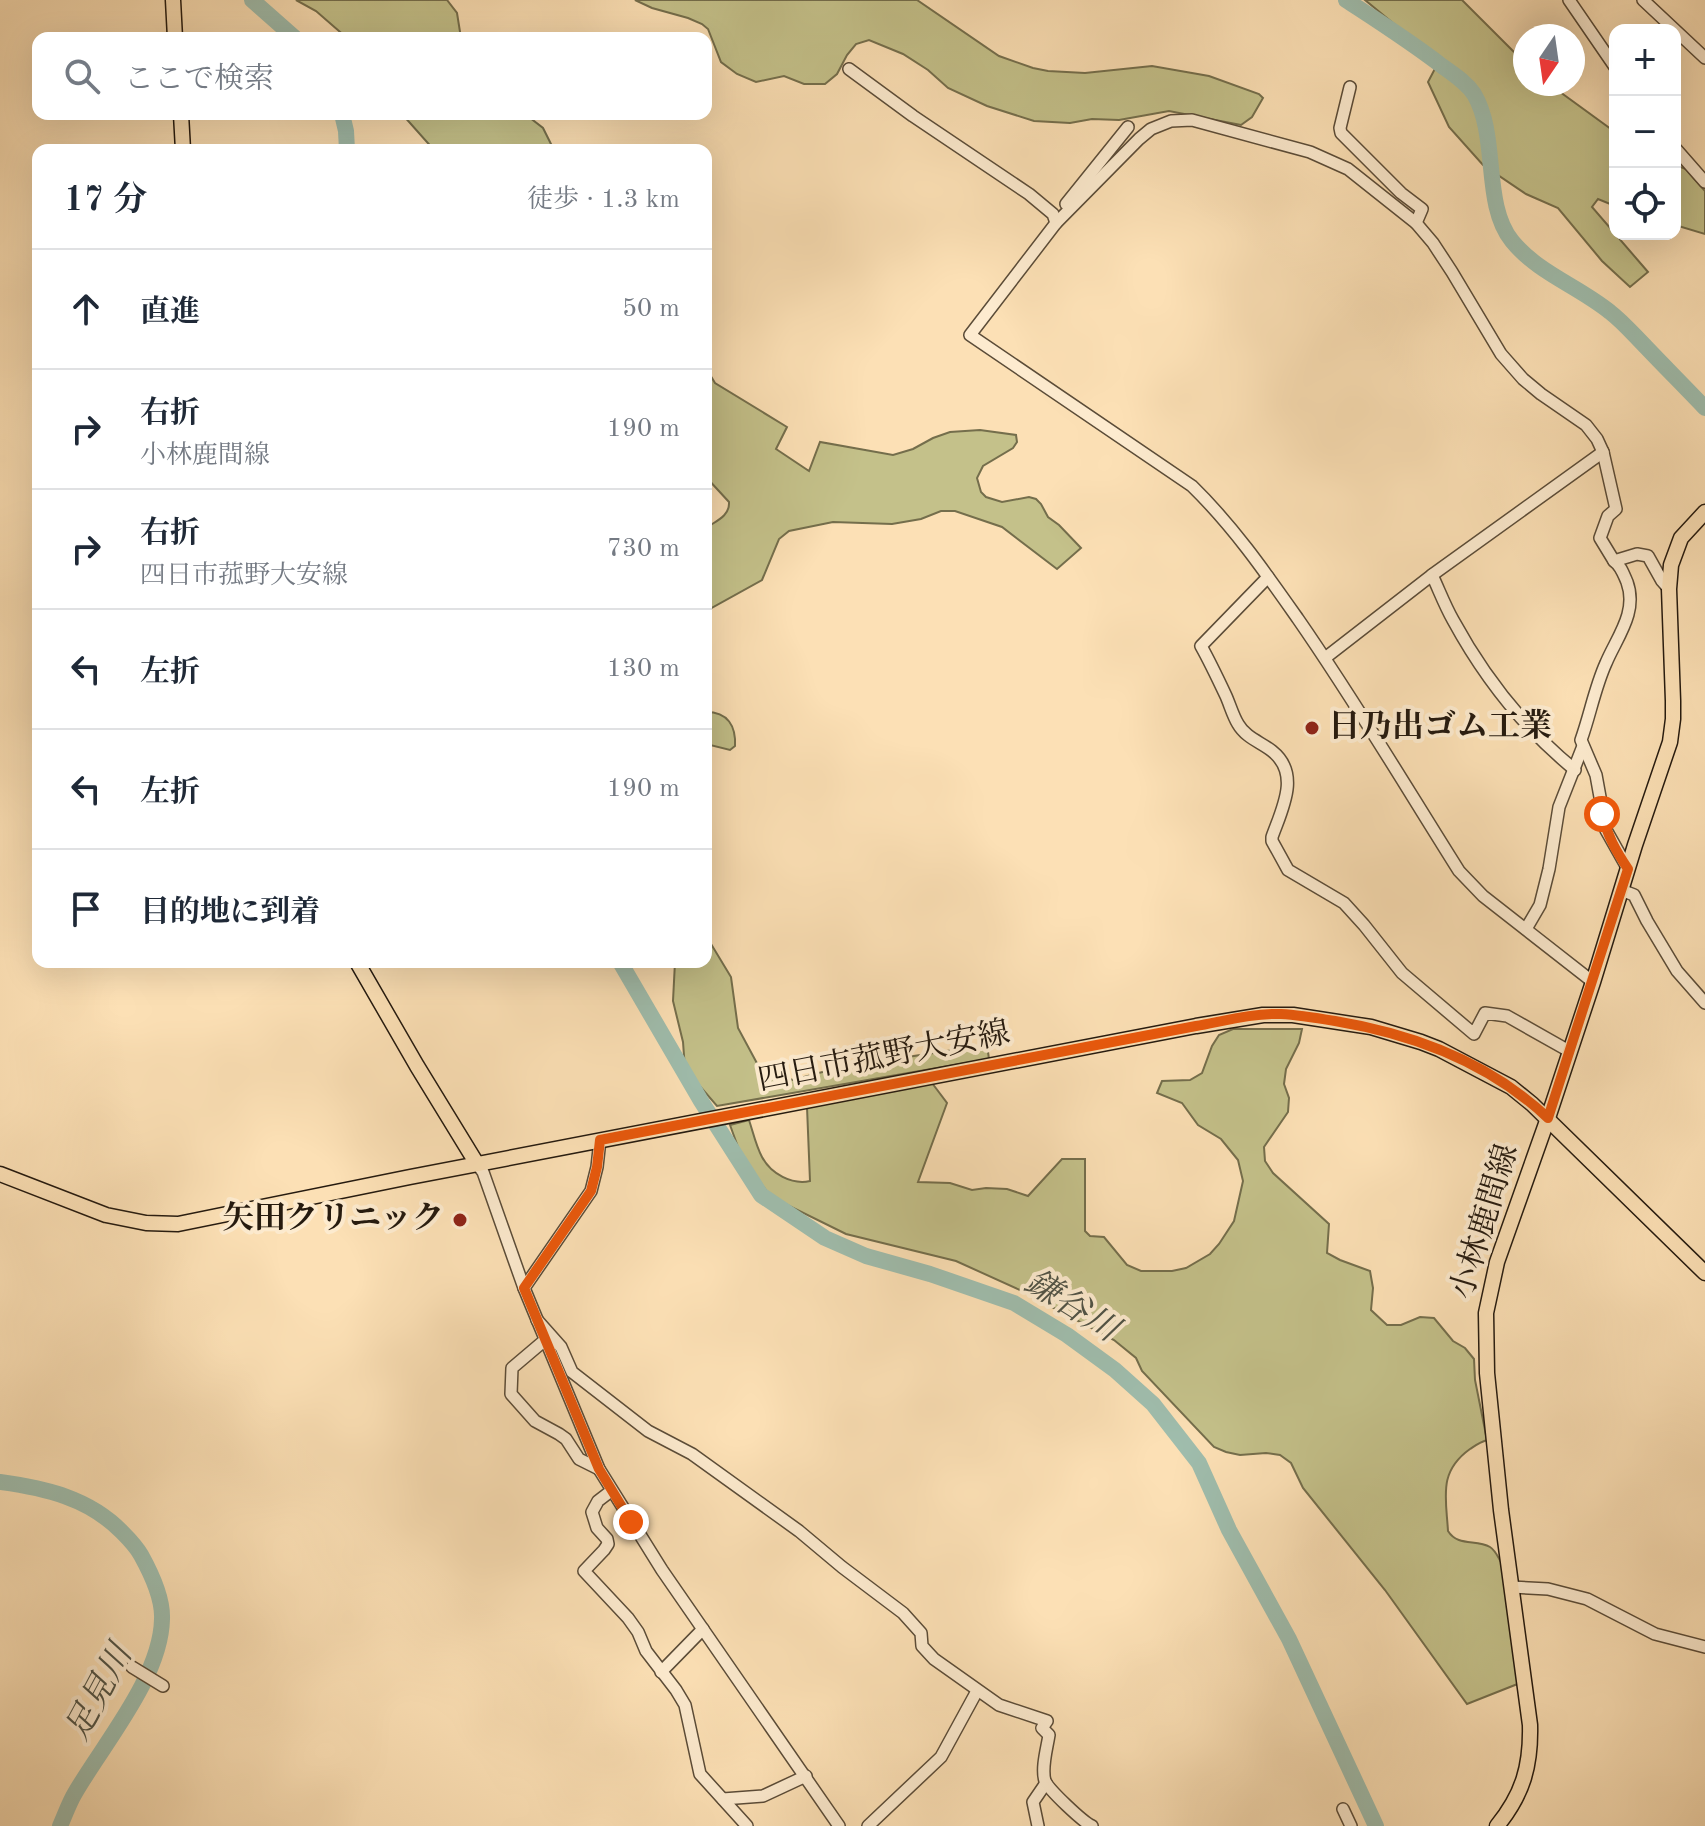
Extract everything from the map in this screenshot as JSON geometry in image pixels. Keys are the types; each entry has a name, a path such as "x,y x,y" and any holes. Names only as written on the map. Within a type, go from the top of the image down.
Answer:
{"main road":[{"path":"173,0 175,32"},
{"path":"181,120 183,144"},
{"name":"小林鹿間線","path":"1497,1826 1511,1809 1526,1773 1530,1752 1529,1712 1511,1587 1487,1373 1486,1313 1497,1262 1548,1118 1670,742 1673,719 1671,565 1681,538 1705,512"},
{"path":"360,968 477,1164"},
{"name":"四日市菰野大安線","path":"0,1174 106,1215 146,1223 178,1224 735,1114 1196,1026 1278,1014 1371,1027 1430,1045 1511,1087 1548,1118 1705,1273"}],"street":[{"path":"1569,0 1609,58"},
{"path":"1643,0 1705,58"},
{"path":"849,69 1029,194 1053,214 1056,223"},
{"path":"1350,87 1341,133 1401,193 1422,209 1416,223"},
{"path":"1593,982 1483,896 1459,871 1325,658 1223,518 1192,486 970,335 1056,223 1151,129 1171,121 1192,120 1310,152 1348,169 1416,223 1433,243 1501,354 1523,379 1586,425 1597,439 1616,509 1608,516 1600,538 1621,567 1630,590 1630,604 1626,623 1606,662 1581,740 1596,775 1606,830 1628,869"},
{"path":"1056,223 1065,206 1128,127"},
{"path":"1681,155 1705,182"},
{"path":"1325,658 1432,575 1603,452"},
{"path":"1614,561 1637,554 1648,556 1669,589"},
{"path":"1432,575 1453,620 1517,715 1550,750 1575,770"},
{"path":"1268,577 1201,646 1241,728 1273,752 1287,770 1289,778 1285,802 1272,841 1288,870 1344,903 1402,973 1474,1034 1485,1013 1507,1016 1569,1051"},
{"path":"1526,929 1540,905 1559,807 1583,746"},
{"path":"1621,890 1634,895 1677,971 1705,1003"},
{"path":"524,1288 591,1191 607,1139"},
{"path":"477,1164 487,1181 545,1340 611,1491 839,1826"},
{"path":"537,1320 561,1347 572,1372 648,1431 692,1454 799,1531 903,1613 921,1633 922,1646 934,1659 999,1705 1047,1721 1042,1728 1049,1735 1044,1771 1046,1783 1082,1820 1092,1826"},
{"path":"545,1340 512,1368 511,1394 535,1421 566,1439 579,1459 599,1469"},
{"path":"611,1491 598,1501 592,1512 597,1528 608,1544 584,1571 628,1618 646,1651 676,1690 685,1705 700,1774 747,1826"},
{"path":"1511,1587 1548,1589 1587,1599 1655,1634 1705,1647"},
{"path":"661,1672 703,1629"},
{"path":"133,1668 161,1685"},
{"path":"868,1826 941,1757 977,1691"},
{"path":"723,1799 763,1796 806,1776"},
{"path":"1038,1826 1033,1802 1046,1783"},
{"path":"1343,1809 1351,1826"}],"shaded area":[{"path":"296,0 447,0 457,13 460,32 340,32 316,11"},
{"path":"635,0 917,0 999,56 1033,68 1085,73 1152,66 1209,76 1263,98 1252,117 1241,125 1169,111 1119,120 1092,119 1070,123 1034,121 987,106 948,88 903,54 869,40 856,44 837,74 825,84 804,84 784,76 756,82 737,74 721,62 712,32 702,24"},
{"path":"1365,0 1462,0 1513,51 1513,96 1566,96 1609,128 1609,204 1598,199 1592,207 1609,227 1609,240 1620,240 1648,272 1630,287 1602,261 1558,208 1526,194 1483,165 1449,127 1428,82 1439,61"},
{"path":"407,120 533,120 543,128 551,144 429,144"},
{"path":"1681,167 1705,191 1705,234 1681,227"},
{"path":"712,378 715,383 787,427 776,449 809,471 820,442 893,455 950,432 980,430 1016,435 1017,442 1013,448 983,466 977,478 981,492 1002,502 1029,497 1036,499 1048,517 1081,548 1057,569 1002,527 955,511 941,511 921,519 892,524 833,522 789,531 779,539 762,580 712,608 712,524 725,515 729,502 712,484"},
{"path":"712,713 725,717 732,726 735,746 730,750 712,746"},
{"path":"712,946 731,977 738,1028 759,1067 771,1074 793,1080 841,1067 987,1045 989,1059 717,1106 685,1069 683,1042 673,1001 675,968 712,968"},
{"path":"1233,1029 1302,1029 1299,1043 1286,1069 1284,1084 1289,1098 1288,1112 1264,1147 1265,1161 1273,1173 1329,1224 1327,1253 1370,1271 1373,1288 1371,1310 1387,1325 1401,1325 1420,1317 1434,1318 1453,1341 1465,1348 1474,1359 1487,1440 1460,1458 1448,1476 1448,1531 1462,1541 1490,1547 1501,1562 1520,1683 1467,1704 1385,1590 1303,1488 1291,1463 1280,1455 1240,1455 1214,1447 1142,1371 1136,1358 1114,1340 1022,1291 956,1261 846,1234 771,1197 742,1158 730,1125 749,1120 760,1153 776,1173 789,1180 810,1181 807,1107 932,1083 947,1103 918,1182 950,1183 972,1190 1007,1189 1028,1196 1062,1159 1085,1159 1085,1231 1090,1236 1104,1237 1127,1265 1141,1271 1172,1271 1186,1268 1210,1254 1219,1244 1234,1221 1243,1181 1238,1160 1221,1139 1198,1125 1182,1103 1157,1093 1162,1081 1190,1080 1202,1073 1219,1035"}],"waterway":[{"name":"鎌谷川","path":"252,0 288,32"},
{"path":"1346,0 1430,57 1474,94 1486,129 1497,208 1512,241 1546,271 1615,316 1705,408"},
{"name":"鎌谷川","path":"343,120 347,144"},
{"name":"鎌谷川","path":"623,968 701,1101 761,1195 825,1238 866,1256 1014,1303 1067,1335 1115,1370 1153,1404 1199,1463 1229,1530 1289,1639 1376,1826"},
{"name":"足見川","path":"0,1482 66,1496 109,1520 139,1552 161,1603 159,1641 152,1664 129,1709 75,1793 60,1826"}],"place":[{"name":"日乃出ゴム工業","path":"1312,728"},
{"name":"矢田クリニック","path":"460,1220"}],"route":[{"path":"631,1522 599,1469 524,1288 591,1191 600,1140 1196,1026 1278,1014 1371,1027 1421,1042 1511,1087 1548,1118 1628,869 1612,844 1602,814"}]}
